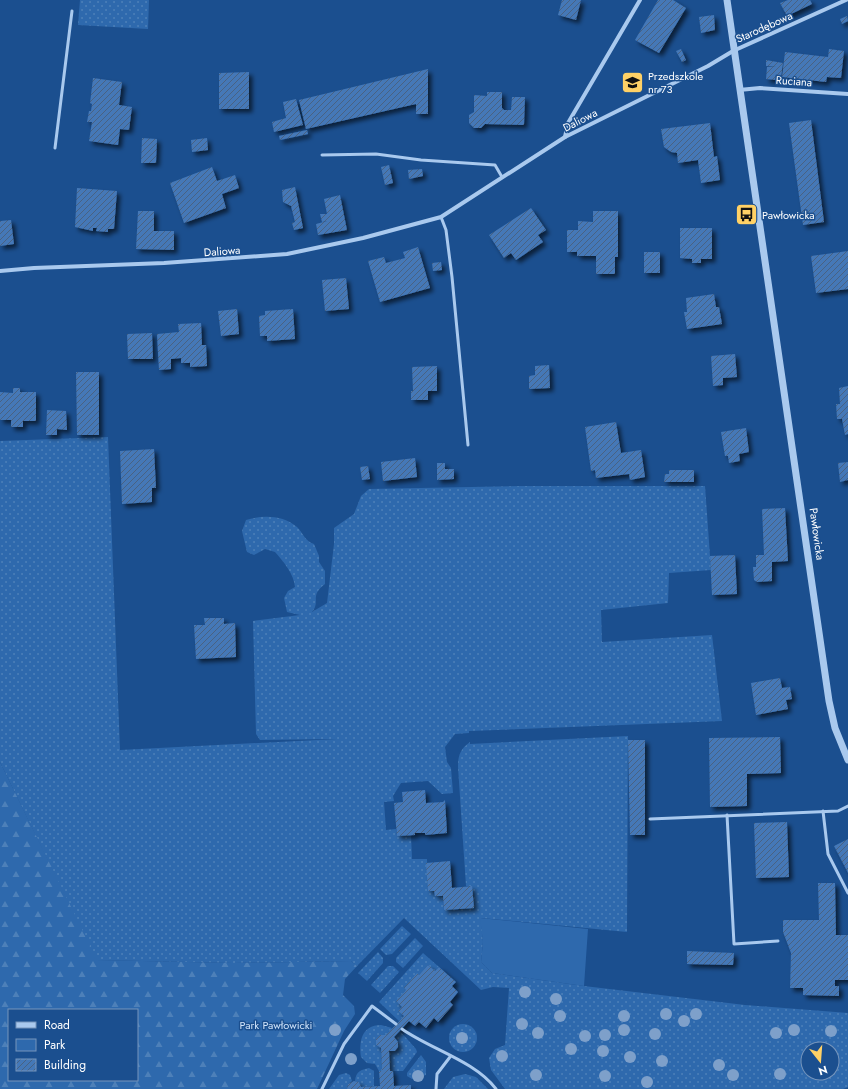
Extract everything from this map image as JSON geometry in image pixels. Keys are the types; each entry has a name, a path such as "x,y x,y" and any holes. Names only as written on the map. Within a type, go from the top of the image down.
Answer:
{"street":[{"path":"565,137 568,123 640,0"},
{"name":"Pawłowicka","path":"727,0 733,51 830,701 835,728 848,760"},
{"name":"Starodębowa","path":"733,51 846,0"},
{"name":"Daliowa","path":"0,271 34,268 203,261 287,254 363,238 441,217 565,137 708,66 733,51"},
{"name":"Ruciana","path":"739,90 760,88 848,94"}],"lane":[{"path":"55,148 72,11"},
{"path":"322,155 376,154 421,160 495,165 502,177"},
{"path":"441,217 446,230 451,269 468,445"},
{"path":"650,819 838,811 848,806"},
{"path":"823,811 828,854 848,893"},
{"path":"727,815 734,944 778,941"},
{"path":"322,1089 344,1044 372,1006 396,1024"},
{"path":"402,1029 413,1037 485,1078 496,1089"},
{"path":"436,1089 437,1074 450,1057"}],"green space":[{"path":"80,0 149,0 148,29 78,25"},
{"path":"108,437 120,750 337,739 260,740 256,734 253,621 300,615 287,612 284,598 288,591 295,587 293,577 275,552 265,549 254,555 247,552 242,531 246,520 259,517 272,517 285,520 297,527 306,539 314,544 319,556 319,562 325,571 325,584 317,592 316,605 312,612 327,603 334,544 334,528 354,514 361,496 369,489 522,486 705,486 711,570 669,573 668,603 601,610 602,642 712,635 722,721 469,731 469,733 455,734 445,747 447,762 451,768 453,793 442,794 428,781 401,783 393,796 394,801 384,802 386,830 396,829 397,836 411,835 412,859 427,859 428,891 434,891 435,896 443,896 444,910 473,908 472,886 466,886 458,767 458,759 464,747 470,742 470,744 628,736 627,932 481,918 483,942 481,962 492,973 584,986 745,1005 848,1013 848,1087 843,1089 505,1089 491,1070 489,1058 495,1049 505,1045 509,988 493,987 481,990 404,918 357,966 351,961 233,963 96,960 0,762 0,441"},
{"name":"Park Pawłowicki","path":"0,762 97,960 233,963 351,961 357,966 345,979 343,995 354,1006 355,1014 344,1031 317,1089 0,1089"},
{"path":"480,918 588,929 584,986 492,973 481,962 483,942"},
{"path":"402,926 411,934 392,954 386,955 380,949"},
{"path":"415,938 423,946 403,968 396,962 396,958"},
{"path":"378,952 383,958 383,963 367,981 358,973"},
{"path":"423,953 439,967 435,971 428,965 404,988 406,990 396,1001 402,1007 398,1011 404,1016 399,1021 379,1002"},
{"path":"388,966 393,966 399,972 380,993 371,985"},
{"path":"463,1024 473,1028 477,1038 473,1048 463,1052 453,1048 449,1038 453,1028"},
{"path":"381,1025 392,1028 386,1035 380,1035 376,1039 376,1045 381,1048 382,1071 379,1071 375,1064 367,1063 361,1057 360,1046 365,1031 374,1026"},
{"path":"400,1031 417,1052 403,1071 390,1071 389,1051 397,1049 398,1042 394,1037"},
{"path":"421,1055 426,1062 426,1075 423,1076 423,1078 412,1079 407,1076 407,1073"},
{"path":"369,1068 374,1071 374,1086 361,1087 359,1082 355,1081 356,1075 361,1070"},
{"path":"346,1073 350,1075 352,1081 348,1084 347,1089 329,1089 339,1075"},
{"path":"465,1074 476,1077 488,1089 444,1089 453,1077"}],"building":[{"path":"562,0 581,0 576,20 558,15"},
{"path":"658,0 673,0 686,8 659,53 635,40"},
{"path":"788,0 810,0 812,4 787,16 780,3"},
{"path":"714,15 715,30 701,33 699,17"},
{"path":"847,16 848,21 842,24 840,19"},
{"path":"681,49 686,60 682,62 676,51"},
{"path":"829,49 844,51 841,78 827,77 826,82 782,77 785,52 828,57"},
{"path":"766,60 783,63 781,78 776,77 776,80 766,79 767,67 776,67 766,66"},
{"path":"428,69 428,114 416,114 416,104 306,129 299,100"},
{"path":"249,72 249,109 219,109 219,73"},
{"path":"93,78 122,82 119,105 132,107 129,130 120,129 118,145 89,141 92,122 87,122 92,104 90,103"},
{"path":"487,92 502,92 502,108 504,110 511,110 512,97 525,97 524,125 485,124 481,128 474,128 469,123 469,115 474,112 474,95 487,96"},
{"path":"296,99 303,125 274,132 272,122 286,118 283,102"},
{"path":"811,120 824,222 803,225 789,123"},
{"path":"710,123 714,157 717,156 720,180 701,183 698,160 678,163 677,153 671,152 664,147 661,129"},
{"path":"307,130 308,134 280,140 279,136"},
{"path":"142,138 157,139 156,163 141,163"},
{"path":"207,138 208,150 192,152 191,140"},
{"path":"389,165 393,183 385,185 381,167"},
{"path":"212,167 217,181 235,175 239,188 222,194 226,208 184,223 170,183"},
{"path":"422,169 423,176 409,179 408,170"},
{"path":"295,187 303,228 294,230 292,223 295,222 291,206 283,202 282,190"},
{"path":"77,188 117,191 114,229 108,229 108,232 96,231 97,228 93,228 93,231 75,227"},
{"path":"340,195 347,230 318,235 316,224 327,221 322,222 320,214 327,214 324,199"},
{"path":"531,208 546,230 538,235 543,242 516,260 511,253 504,258 489,235"},
{"path":"138,211 154,211 154,231 174,231 174,250 136,249"},
{"path":"593,211 618,211 618,257 615,257 615,274 596,274 596,256 577,256 577,252 567,252 567,230 578,230 578,221 593,222"},
{"path":"11,220 14,244 0,246 0,221"},
{"path":"680,228 712,228 712,259 701,259 701,263 692,263 692,259 680,258"},
{"path":"418,247 430,288 380,302 368,261 384,257 386,263 405,258 403,252"},
{"path":"848,251 848,289 816,293 811,256"},
{"path":"644,252 660,252 660,273 644,273"},
{"path":"441,262 442,270 433,271 432,263"},
{"path":"346,278 349,309 325,311 322,280"},
{"path":"714,294 716,307 719,307 722,324 687,329 684,312 687,312 686,298"},
{"path":"237,309 239,334 221,336 218,311"},
{"path":"293,309 295,339 267,341 267,336 260,336 259,316 265,315 265,311"},
{"path":"201,323 202,345 206,345 207,366 190,367 190,363 181,363 181,358 171,359 171,369 159,370 157,334 179,332 178,324"},
{"path":"152,333 153,359 128,359 127,334"},
{"path":"735,354 737,377 723,378 723,385 713,386 711,356"},
{"path":"549,365 550,388 529,389 529,376 535,375 535,366"},
{"path":"437,366 437,391 428,391 428,400 411,400 411,391 413,391 412,367"},
{"path":"76,372 99,372 99,435 77,435"},
{"path":"848,386 848,434 845,435 842,419 837,419 836,404 840,404 839,388"},
{"path":"13,388 20,388 20,392 36,392 36,421 23,421 23,427 11,427 11,420 0,420 0,392 13,393"},
{"path":"47,410 66,411 67,430 57,429 57,435 46,435"},
{"path":"616,422 621,453 641,450 645,477 630,480 629,474 596,478 595,470 591,471 585,427"},
{"path":"746,428 749,452 739,454 740,461 729,463 728,456 725,456 721,432"},
{"path":"154,449 156,488 152,488 152,502 122,504 120,451"},
{"path":"415,458 417,477 383,481 381,462"},
{"path":"848,462 848,480 840,482 838,463"},
{"path":"437,463 445,463 445,469 454,469 454,479 437,480"},
{"path":"368,466 370,479 362,480 360,467"},
{"path":"669,470 694,470 694,482 664,482 665,474 669,474"},
{"path":"785,508 788,561 772,562 772,581 757,582 754,580 753,567 756,567 756,555 764,555 762,509"},
{"path":"735,555 737,594 712,595 710,556"},
{"path":"204,618 224,618 224,624 235,623 236,657 196,659 194,625 205,625"},
{"path":"780,678 782,688 790,687 792,699 786,700 788,709 756,715 751,683"},
{"path":"780,737 781,773 747,774 747,806 710,807 709,738"},
{"path":"628,740 645,740 645,835 630,835"},
{"path":"425,790 426,803 443,802 445,800 447,833 425,835 425,833 415,833 415,835 397,836 394,803 403,802 402,792"},
{"path":"787,822 789,877 756,878 754,823"},
{"path":"848,839 848,873 834,846"},
{"path":"450,861 452,888 472,886 474,908 444,910 443,896 435,896 434,891 428,891 426,863"},
{"path":"818,883 835,883 836,935 848,935 848,980 835,980 835,986 839,986 839,996 803,995 803,988 790,988 791,953 783,932 783,920 819,920"},
{"path":"687,951 734,953 733,965 687,964"},
{"path":"428,965 435,971 439,967 456,982 452,986 458,992 450,1002 453,1005 438,1022 434,1018 426,1028 419,1022 415,1026 409,1021 394,1037 398,1042 398,1047 395,1051 389,1051 390,1071 393,1071 394,1086 411,1085 411,1089 347,1089 348,1084 354,1081 359,1082 361,1087 380,1086 379,1071 382,1071 381,1048 376,1045 376,1039 380,1035 386,1035 404,1016 398,1011 402,1007 396,1001 406,990 404,988 417,973 419,975"}],"place":[{"name":"Przedszkole nr 73","path":"632,82"},
{"name":"Pawłowicka","path":"747,215"}]}
